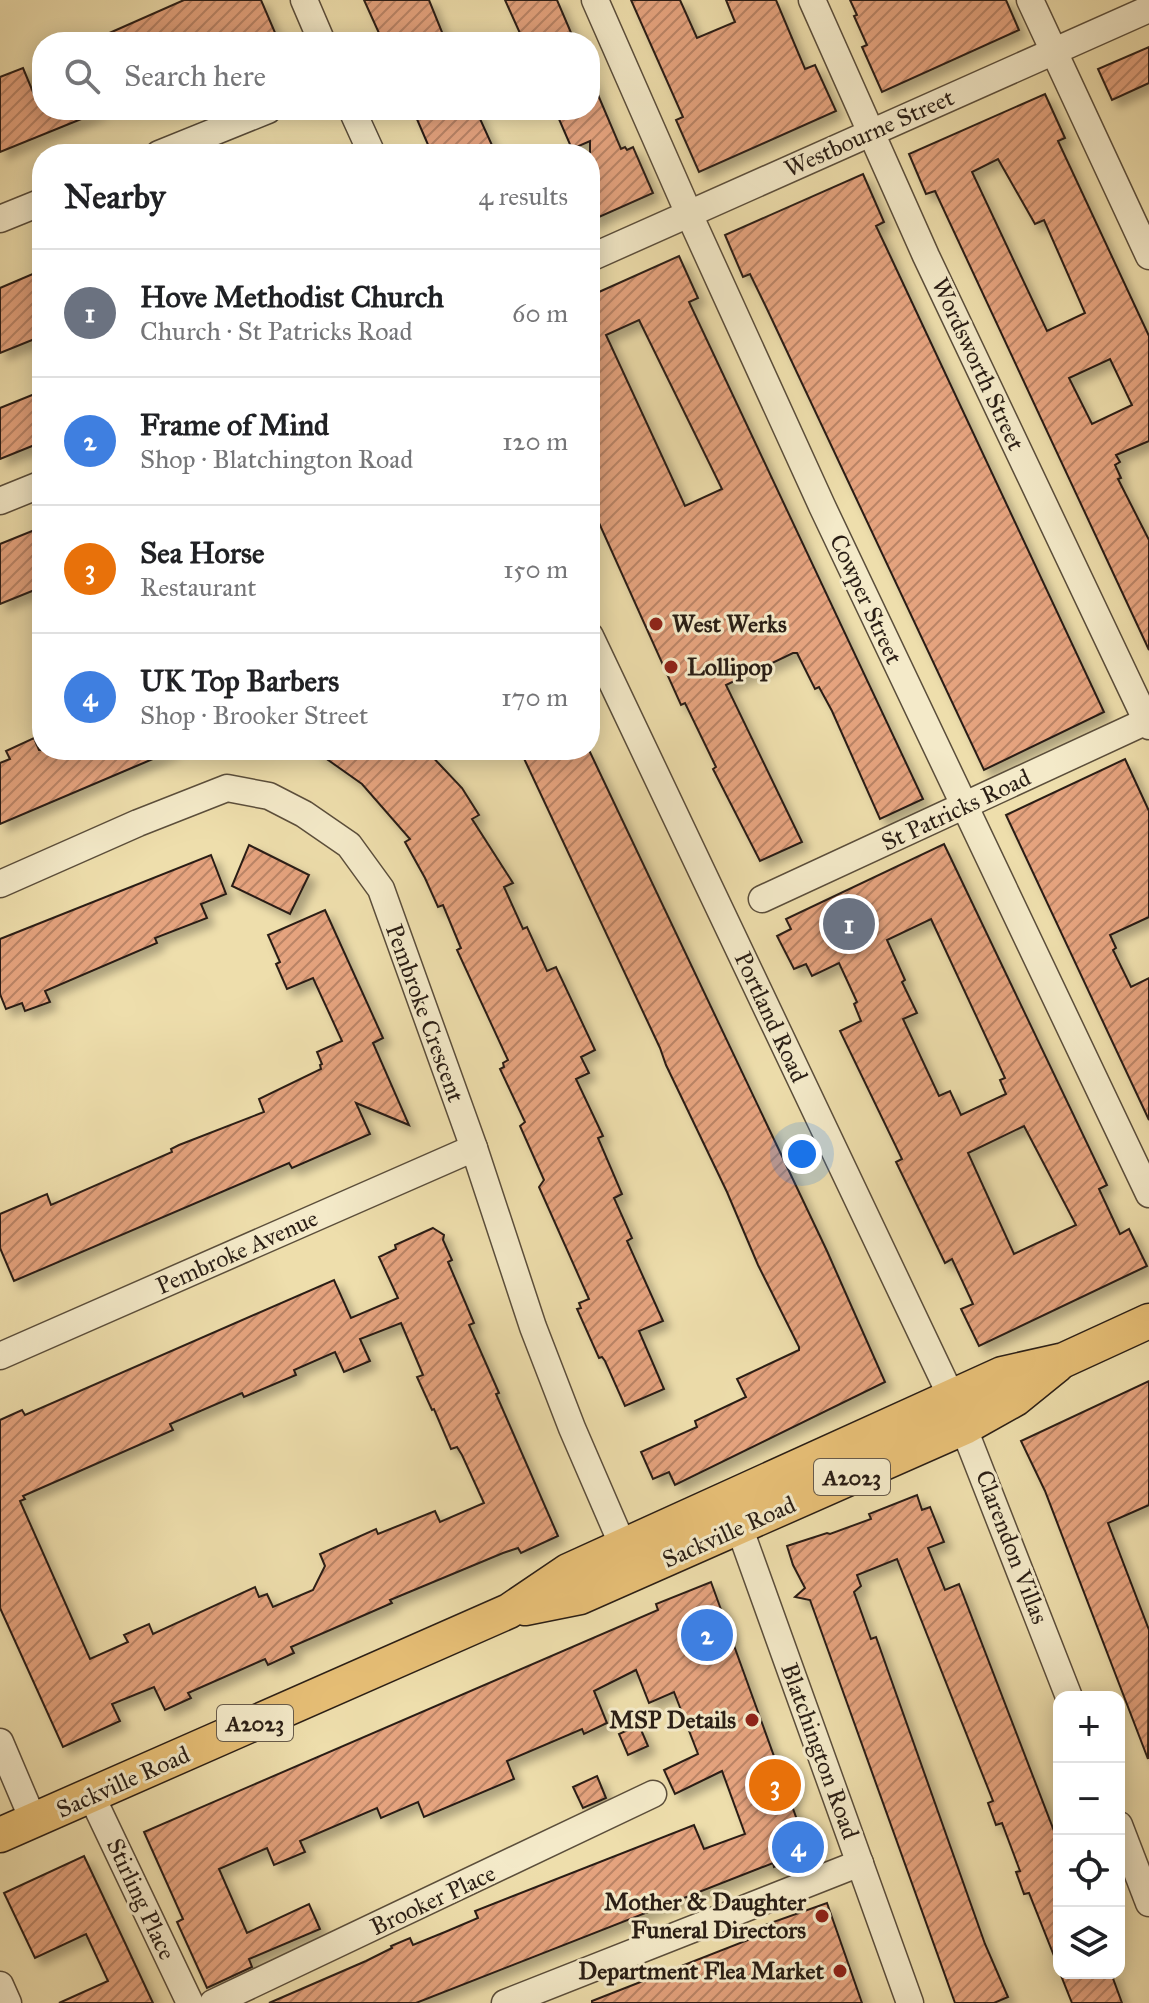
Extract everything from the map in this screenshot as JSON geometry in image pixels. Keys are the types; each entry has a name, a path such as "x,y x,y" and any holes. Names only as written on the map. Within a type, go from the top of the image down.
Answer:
{"main road":[{"name":"Sackville Road","path":"509,1611 580,1597 734,1513 958,1412 1015,1399 1064,1360 1149,1321"},
{"name":"Sackville Road","path":"0,1835 509,1611 568,1571 623,1546 734,1513"}],"street":[{"path":"304,0 318,32"},
{"name":"Cowper Street","path":"595,0 822,506 1149,1194"},
{"name":"Wordsworth Street","path":"812,0 926,256 1148,722"},
{"path":"1030,0 1149,256"},
{"name":"Westbourne Street","path":"600,254 1149,9"},
{"path":"201,144 248,120"},
{"path":"357,120 367,144"},
{"path":"0,219 32,206"},
{"path":"0,501 32,488"},
{"name":"Portland Road","path":"600,657 958,1412"},
{"name":"St Patricks Road","path":"762,899 1148,722"},
{"name":"Pembroke Crescent","path":"0,884 138,823 227,788 269,796 304,814 349,845 381,889 474,1148 533,1327 623,1546"},
{"name":"Pembroke Avenue","path":"0,1356 474,1148"},
{"name":"Clarendon Villas","path":"958,1412 1067,1691"},
{"name":"Blatchington Road","path":"734,1513 910,2003"},
{"path":"0,1742 34,1822"},
{"name":"Brooker Place","path":"213,2003 653,1794"},
{"name":"Stirling Place","path":"91,1795 190,2003"},
{"path":"1123,1835 1149,1903"},
{"path":"505,2003 860,1863"},
{"path":"0,1985 8,2003"}],"building":[{"path":"184,0 261,0 275,32 112,32"},
{"path":"364,0 429,0 442,32 378,32"},
{"path":"505,0 557,0 571,32 519,32"},
{"path":"631,0 680,0 697,38 735,22 726,0 776,0 805,69 815,65 836,111 699,172 676,120 683,117"},
{"path":"850,0 1006,0 1019,30 882,92 862,47 867,45"},
{"path":"1149,47 1149,83 1112,100 1098,69"},
{"path":"23,68 32,90 32,120 79,120 0,152 0,77"},
{"path":"1045,94 1065,138 1058,141 1149,336 1149,441 1116,455 1120,462 1115,465 1121,478 1118,479 1149,540 1149,650 935,191 926,194 909,154","holes":["998,159 1035,224 1044,220 1085,313 1047,331 972,172","1110,359 1132,405 1092,424 1069,378"]},
{"path":"600,100 621,149 633,147 653,193 600,217 600,144 590,144 590,141 570,144 559,120 600,120"},
{"path":"417,120 481,120 491,144 428,144"},
{"path":"863,174 884,222 876,226 1104,712 984,770 767,309 750,274 743,277 725,235"},
{"path":"679,256 698,298 689,302 923,799 880,819 832,711 819,687 815,689 797,653 793,653 726,685 802,842 760,861 713,769 716,767 685,703 681,705 600,525 600,292","holes":["639,320 722,489 685,506 606,335"]},
{"path":"32,274 32,340 0,353 0,288"},
{"path":"32,395 32,446 0,459 0,408"},
{"path":"32,531 32,591 0,604 0,544"},
{"path":"32,739 32,760 150,760 0,824 0,763 10,759 6,751"},
{"path":"1125,759 1149,811 1149,917 1110,935 1116,948 1113,950 1131,987 1149,978 1149,1120 1006,815"},
{"path":"328,760 435,760 462,788 479,815 472,819 513,883 504,887 523,929 527,927 547,971 556,967 595,1050 581,1057 589,1073 576,1079 603,1136 598,1138 622,1194 614,1198 632,1238 627,1241 663,1321 639,1331 664,1389 625,1406 605,1361 599,1358 577,1309 581,1308 579,1303 589,1299 539,1187 544,1180 520,1126 525,1122 500,1069 508,1060 457,950 461,948 443,905 438,907 405,842 410,839 362,784"},
{"path":"525,760 594,760 827,1251 885,1382 675,1485 669,1472 653,1479 641,1452 697,1427 695,1421 746,1397 737,1379 799,1350 799,1347 758,1265"},
{"path":"944,844 1107,1185 1099,1189 1120,1234 1129,1229 1147,1266 979,1346 961,1309 973,1304 952,1259 945,1263 896,1162 902,1159 840,1031 861,1021 854,1004 857,1002 839,963 812,976 806,964 794,969 777,936 791,929 786,919","holes":["931,919 1005,1078 1000,1080 1006,1094 961,1115 950,1091 939,1096 903,1019 917,1013 887,940","1024,1126 1076,1225 1014,1254 968,1153"]},
{"path":"249,845 309,875 290,914 232,886"},
{"path":"211,855 226,894 201,904 207,918 155,938 157,943 45,991 50,1002 25,1011 22,1003 6,1009 0,994 0,939"},
{"path":"325,910 383,1038 373,1043 409,1125 356,1103 370,1134 292,1168 289,1163 14,1281 0,1248 0,1214 47,1194 51,1205 172,1152 171,1149 179,1145 264,1112 259,1099 321,1069 317,1052 342,1041 313,978 287,989 268,935"},
{"path":"433,1228 444,1235 443,1240 452,1260 448,1262 474,1323 469,1325 558,1536 521,1553 518,1548 503,1553 390,1600 392,1603 291,1647 294,1653 268,1665 265,1659 188,1693 191,1698 165,1710 154,1687 112,1704 120,1721 63,1747 0,1608 0,1420 22,1410 25,1415 334,1280 351,1318 398,1298 379,1257 396,1249 395,1245","holes":["401,1323 423,1375 417,1377 432,1410 451,1449 457,1447 462,1455 484,1503 440,1522 435,1511 378,1534 376,1529 320,1554 325,1566 313,1590 273,1607 267,1594 259,1597 255,1587 153,1634 149,1624 124,1635 128,1642 90,1659 20,1501 25,1499 23,1496 173,1430 170,1424 242,1393 244,1397 296,1375 294,1370 335,1352 344,1372 370,1361 360,1339"]},
{"path":"1149,1381 1149,1505 1108,1523 1149,1630 1148,1759 1125,1699 1125,1691 1122,1691 1045,1491 1021,1441"},
{"path":"917,1495 922,1510 930,1507 944,1542 928,1548 945,1590 959,1584 1053,1828 1053,1953 1029,1893 1024,1894 1016,1872 1020,1871 1002,1823 996,1825 988,1803 993,1801 897,1559 857,1575 861,1586 854,1592 871,1639 876,1637 985,1944 1008,1997 994,2003 955,2003 810,1600 795,1597 805,1588 787,1546 871,1519 869,1514"},
{"path":"711,1582 809,1853 774,1867 773,1863 416,2003 269,2003 366,1961 410,1938 413,1945 478,1918 475,1911 694,1825 704,1849 745,1834 722,1771 675,1794 664,1770 698,1754 674,1692 649,1703 636,1670 594,1691 607,1723 584,1734 582,1729 507,1761 514,1779 424,1817 418,1802 381,1818 377,1808 300,1841 305,1852 274,1865 267,1848 219,1869 247,1933 309,1904 320,1929 249,1959 252,1967 207,1988 177,1922 183,1919 144,1832 658,1610 656,1604"},
{"path":"639,1725 648,1746 628,1755 619,1734"},
{"path":"597,1776 606,1798 583,1808 573,1787"},
{"path":"84,1856 153,2003 59,2003 108,1981 86,1934 35,1958 4,1893"},
{"path":"827,1903 862,2003 592,2003 748,1940 745,1932"},
{"path":"1062,1979 1113,1979 1122,2003 1072,2003"}],"place":[{"name":"West Werks","path":"656,624"},
{"name":"Lollipop","path":"671,667"},
{"name":"Hove Methodist Church","path":"849,924"},
{"name":"Frame of Mind","path":"707,1635"},
{"name":"MSP Details","path":"752,1720"},
{"name":"Sea Horse","path":"775,1785"},
{"name":"UK Top Barbers","path":"798,1847"},
{"name":"Mother & Daughter Funeral Directors","path":"822,1916"},
{"name":"Department Flea Market","path":"840,1971"}]}
